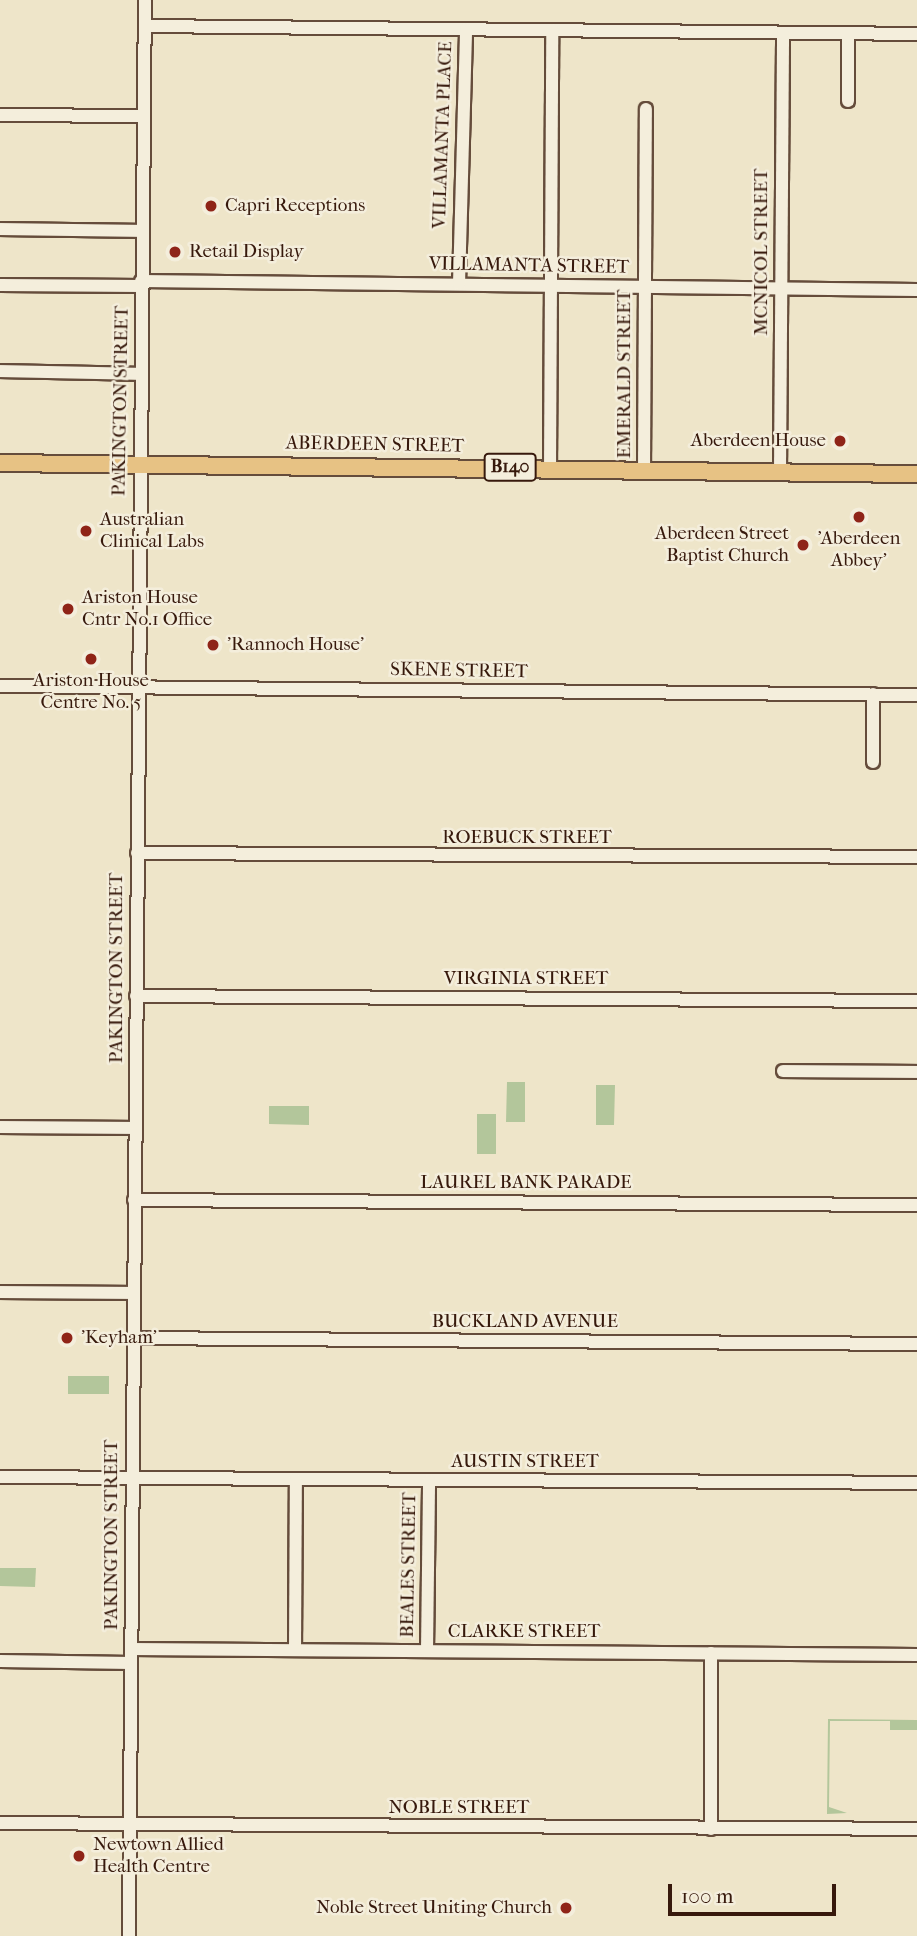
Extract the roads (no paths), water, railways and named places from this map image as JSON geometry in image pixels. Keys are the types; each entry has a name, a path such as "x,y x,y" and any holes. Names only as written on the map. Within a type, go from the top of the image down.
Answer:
{"main road":[{"name":"ABERDEEN STREET","path":"0,463 550,468 916,477"}],"street":[{"name":"PAKINGTON STREET","path":"129,1936 139,464 145,0"},
{"path":"145,26 917,34"},
{"name":"VILLAMANTA PLACE","path":"459,284 461,118 466,29"},
{"path":"550,468 552,30"},
{"name":"MCNICOL STREET","path":"780,472 783,33"},
{"path":"848,33 848,101"},
{"name":"EMERALD STREET","path":"644,470 646,110"},
{"path":"0,115 144,116"},
{"path":"0,229 142,231"},
{"name":"VILLAMANTA STREET","path":"0,285 459,284 917,290"},
{"path":"0,371 140,374"},
{"name":"SKENE STREET","path":"0,686 917,695"},
{"path":"873,694 873,762"},
{"name":"ROEBUCK STREET","path":"137,853 917,857"},
{"name":"VIRGINIA STREET","path":"136,996 917,1001"},
{"path":"783,1071 917,1072"},
{"path":"0,1127 135,1128"},
{"name":"LAUREL BANK PARADE","path":"134,1200 917,1205"},
{"path":"0,1292 133,1293"},
{"name":"BUCKLAND AVENUE","path":"133,1338 917,1344"},
{"name":"AUSTIN STREET","path":"0,1478 917,1483"},
{"path":"295,1650 296,1480"},
{"name":"BEALES STREET","path":"427,1651 429,1481"},
{"name":"CLARKE STREET","path":"131,1649 917,1655"},
{"path":"711,1653 711,1829"},
{"path":"0,1661 131,1663"},
{"name":"NOBLE STREET","path":"0,1824 917,1829"}],"place":[{"name":"Capri Receptions","path":"211,206"},
{"name":"Retail Display","path":"175,252"},
{"name":"Aberdeen House","path":"840,441"},
{"name":"'Aberdeen Abbey'","path":"859,517"},
{"name":"Australian Clinical Labs","path":"86,531"},
{"name":"Aberdeen Street Baptist Church","path":"803,545"},
{"name":"Ariston House Cntr No.1 Office","path":"68,609"},
{"name":"'Rannoch House'","path":"213,645"},
{"name":"Ariston House Centre No. 5","path":"91,659"},
{"name":"'Keyham'","path":"67,1338"},
{"name":"Newtown Allied Health Centre","path":"79,1856"},
{"name":"Noble Street Uniting Church","path":"566,1908"}]}
